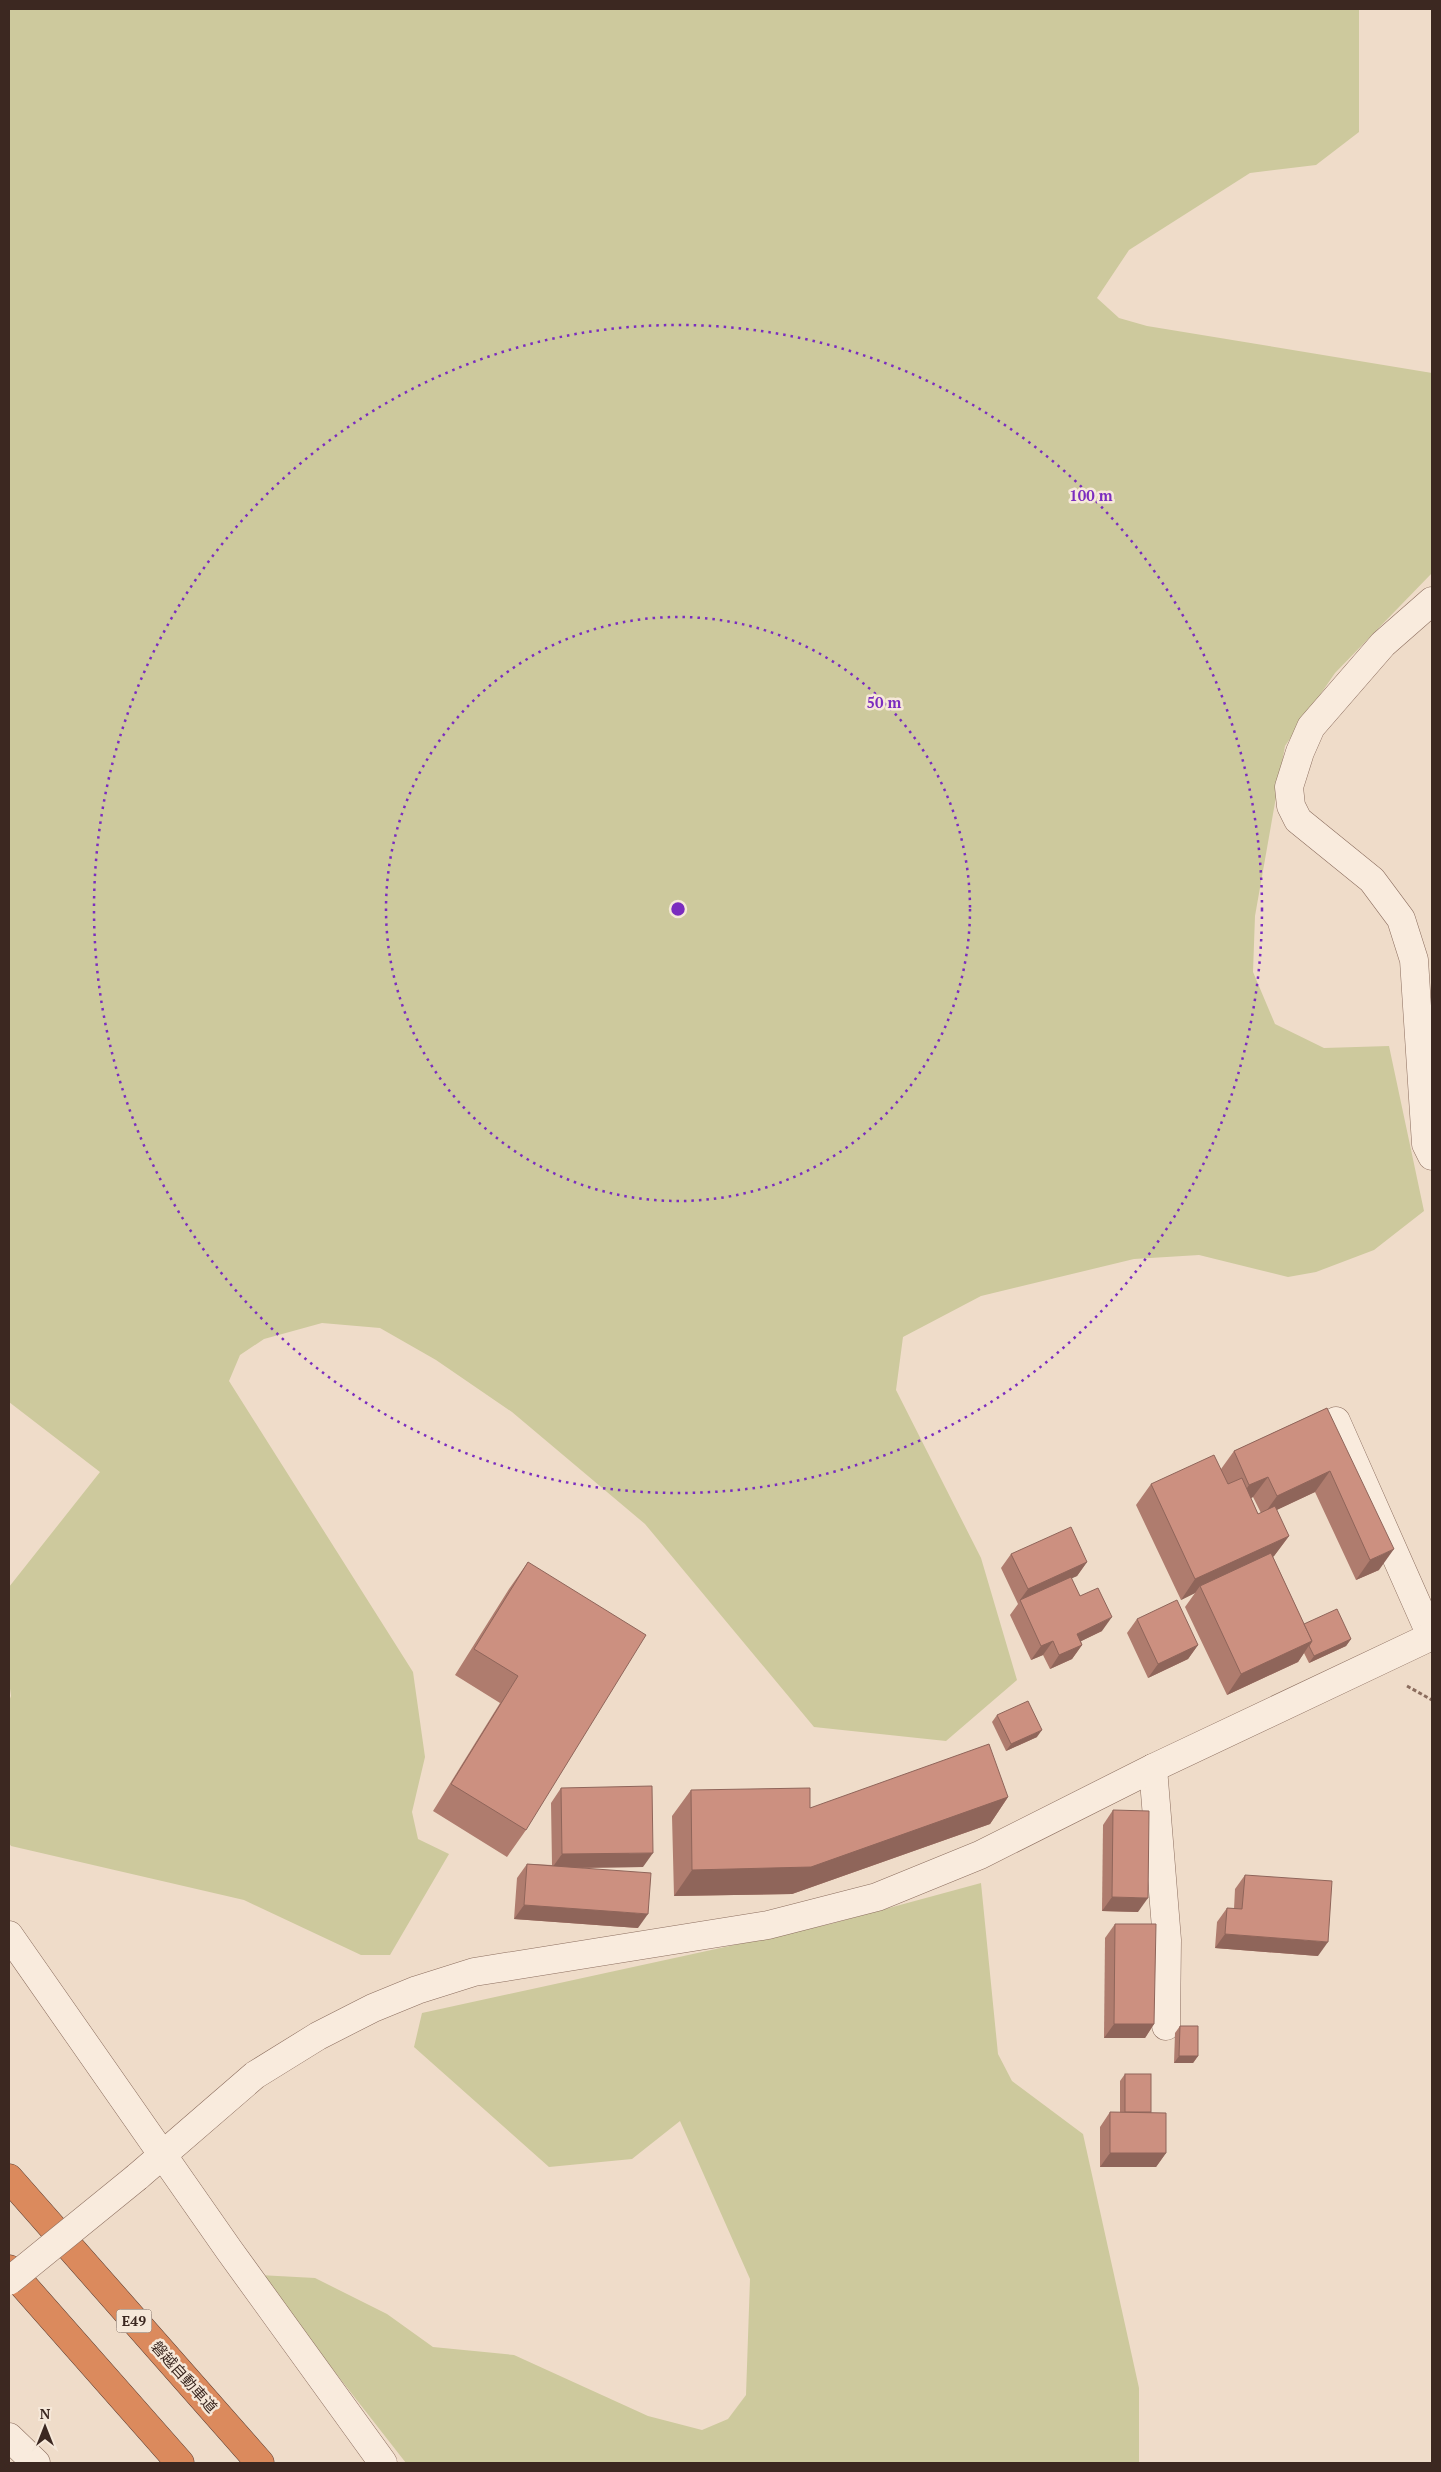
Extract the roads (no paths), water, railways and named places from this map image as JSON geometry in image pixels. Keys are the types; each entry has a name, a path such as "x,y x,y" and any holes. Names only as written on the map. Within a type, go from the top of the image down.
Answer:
{"highway":[{"name":"磐越自動車道","path":"9,2178 260,2463"},
{"path":"9,2269 180,2463"}],"street":[{"path":"1432,601 1383,644 1316,722 1300,752 1289,795 1293,814 1298,820 1372,880 1401,918 1414,960 1426,1144 1432,1156"},
{"path":"9,2281 137,2177 255,2075 326,2032 373,2008 416,1990 474,1972 768,1925 877,1897 980,1855 1153,1768 1432,1637 1336,1421"},
{"path":"1153,1768 1167,1940 1166,2026"},
{"path":"9,1935 383,2463"},
{"path":"9,2437 36,2463"}]}
